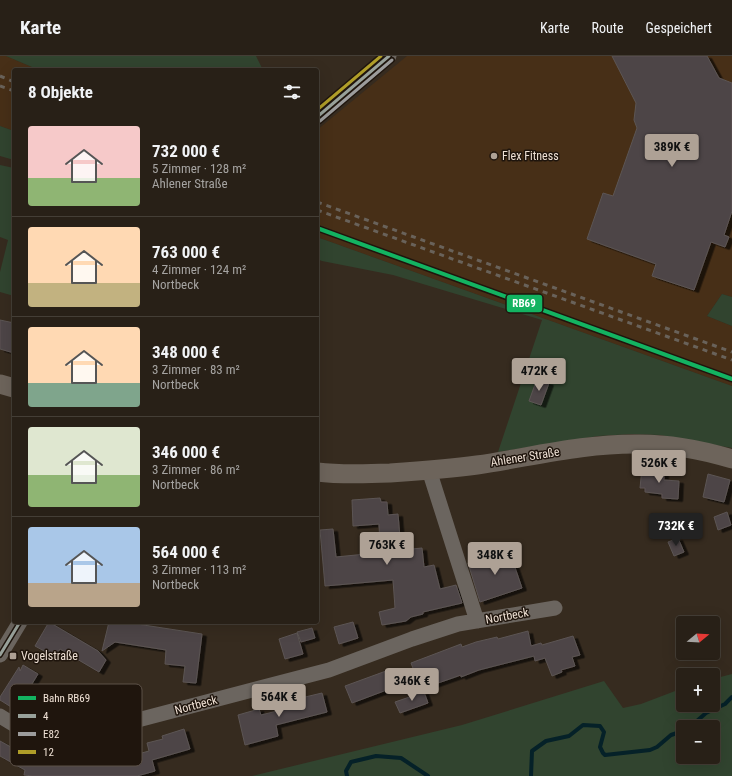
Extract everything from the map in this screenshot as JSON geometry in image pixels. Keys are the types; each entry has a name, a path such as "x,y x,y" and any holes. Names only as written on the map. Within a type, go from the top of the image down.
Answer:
{"main road":[{"path":"0,384 12,387"},
{"name":"Ahlener Straße","path":"319,472 366,474 429,470 477,465 600,446 639,444 673,446 711,453 732,459"}],"street":[{"path":"319,115 387,57"},
{"path":"429,470 477,621"},
{"name":"Nortbeck","path":"142,719 329,670 412,638 458,624 555,608"},
{"path":"0,655 19,624"},
{"name":"Nortbeck","path":"0,716 10,722"}],"shaded area":[{"path":"0,56 6,56 34,68 12,68 12,130 0,126"},
{"path":"407,56 732,56 732,297 722,294 707,316 732,326 732,386 319,238 319,128"}],"green space":[{"path":"6,56 256,56 262,68 34,68"},
{"path":"0,126 12,130 12,159 0,156"},
{"path":"0,165 12,168 12,295 0,292 0,272 8,240 0,237"},
{"path":"319,238 732,386 732,448 660,435 632,434 598,436 498,452 542,320 393,275 319,260"},
{"path":"722,294 732,297 732,326 707,316"},
{"path":"732,674 732,776 252,776 462,725 604,681 623,708 641,704 676,691 676,712 720,712 720,677"}],"building":[{"path":"612,56 707,56 719,78 732,83 732,211 724,235 729,237 725,247 711,242 694,290 652,276 656,264 587,239 603,193 613,196 637,128 634,120 636,103"},
{"path":"0,320 12,323 12,352 0,349"},
{"path":"537,379 549,383 541,405 529,401"},
{"path":"642,468 664,469 664,480 679,481 678,499 662,498 662,494 645,492 645,488 640,488"},
{"path":"708,474 730,480 724,502 703,497"},
{"path":"380,498 381,502 387,502 388,515 398,514 401,550 422,548 424,567 434,565 440,589 456,585 462,603 423,612 423,614 411,617 406,621 382,625 379,612 395,608 393,580 325,586 320,530 333,529 336,557 366,554 366,549 380,548 379,524 353,526 352,500"},
{"path":"727,512 731,525 718,530 714,517"},
{"path":"678,538 684,552 674,556 668,542"},
{"path":"509,550 522,588 480,602 468,563"},
{"path":"353,622 358,638 339,644 334,627"},
{"path":"48,624 52,624 98,651 106,660 99,672 60,649 55,657 35,646"},
{"path":"109,624 137,624 202,634 196,683 183,682 185,666 165,664 166,650 115,642 102,651"},
{"path":"312,628 315,638 301,642 297,632"},
{"path":"528,631 531,646 541,643 542,645 573,636 580,655 572,657 575,666 561,670 562,672 552,676 545,658 535,661 534,656 479,670 461,677 461,675 421,689 411,663 461,644 462,647 476,642 497,637 498,639"},
{"path":"297,633 303,654 285,659 279,639"},
{"path":"23,665 38,674 32,684 10,684 10,706 0,700 0,697 19,667 20,671"},
{"path":"386,671 392,688 352,703 345,686"},
{"path":"424,692 428,703 400,713 395,702"},
{"path":"322,693 327,712 276,725 278,736 245,745 238,715 259,709 261,715 285,709 284,702"},
{"path":"184,729 190,749 152,760 155,771 137,776 33,776 24,775 25,770 18,766 142,766 142,753 149,751 147,743 163,739 162,736"},
{"path":"0,741 10,747 10,762 0,756"}],"waterway":[{"path":"698,720 706,713 725,704 732,697"},
{"path":"531,776 532,751 546,741 569,736 583,725 600,726 604,732 600,747 605,755 650,750 657,747 671,735 676,733"},
{"path":"347,776 346,771 351,762 376,756 401,758 428,776"}],"railway":[{"path":"0,76 12,81"},
{"path":"0,86 12,90"},
{"path":"319,203 732,352"},
{"path":"319,211 732,360"}],"rail line":[{"name":"RB69","path":"319,229 732,379"}],"transit line":[{"name":"12","path":"319,108 381,56"},
{"name":"4","path":"319,115 389,56"},
{"name":"E82","path":"320,121 392,60"},
{"name":"4","path":"0,655 19,624"}],"place":[{"name":"Flex Fitness","path":"494,156"},
{"name":"Vogelstraße","path":"13,656"}]}
